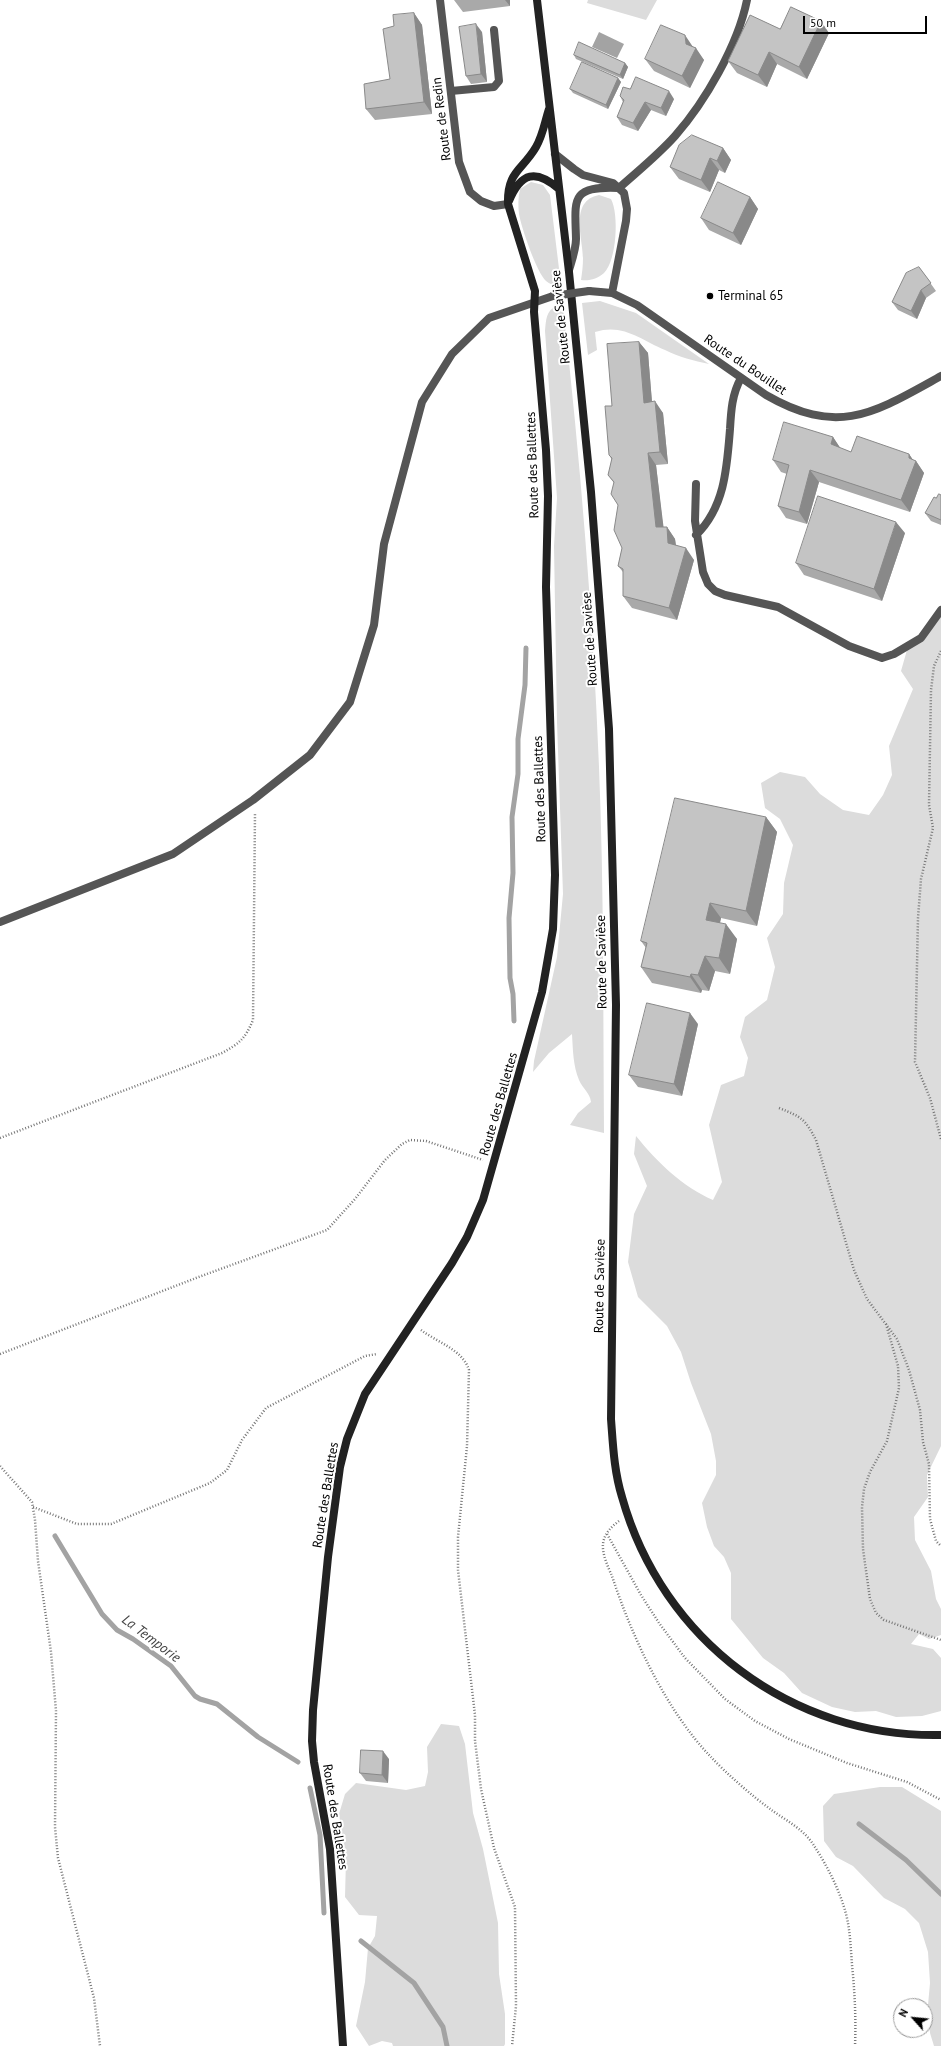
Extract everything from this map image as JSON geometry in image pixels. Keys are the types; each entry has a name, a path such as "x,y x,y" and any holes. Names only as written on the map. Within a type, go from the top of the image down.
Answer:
{"street":[{"name":"Route de Redin","path":"440,0 459,162 470,192 481,201 494,206 508,204"},
{"name":"Route de Savièse","path":"537,0 569,272 591,492 609,729 616,1004 611,1419 614,1458 621,1496 628,1517 644,1554 676,1606 698,1633 722,1657 752,1680 804,1709 835,1720 898,1733 941,1735"},
{"path":"569,272 576,240 574,211 576,202 582,194 591,188 619,188 674,137 720,70 734,40 747,0"},
{"path":"451,91 494,87 499,81 494,30"},
{"path":"508,204 509,184 514,174 535,148 550,109"},
{"path":"555,154 566,164 583,175 605,180 619,188 624,193 627,209 623,240 612,293"},
{"path":"508,204 518,183 526,177 533,175 539,177 552,183 559,189"},
{"name":"Route des Ballettes","path":"343,2046 330,1850 314,1762 313,1710 328,1557 340,1467 355,1416 365,1394 436,1290 467,1237 483,1200 542,992 550,954 555,904 546,587 547,481 535,291 508,204"},
{"name":"Route du Bouillet","path":"0,922 174,854 255,798 310,755 350,702 374,625 384,544 422,402 452,354 489,318 553,296 589,290 612,293 638,305 779,403 806,414 846,418 863,414 883,407 941,376"},
{"path":"696,535 706,526 723,490 727,468 734,390 741,378"},
{"path":"696,484 696,535 703,572 708,584 715,591 725,595 778,607 849,646 882,658 894,654 921,638 941,610"}],"path":[{"path":"941,652 934,666 931,690 930,805 933,828 921,879 918,918 915,1046 917,1070 930,1098 941,1139"},
{"path":"0,1138 222,1053 239,1044 248,1032 253,1020 255,798"},
{"path":"779,1108 797,1115 806,1122 816,1140 854,1270 867,1299 897,1339 904,1356 920,1410 923,1442 929,1464 930,1518 936,1541 941,1546"},
{"path":"0,1354 196,1278 327,1230 355,1199 385,1160 402,1144 410,1140 426,1141 495,1162"},
{"path":"886,1323 898,1366 899,1388 887,1441 870,1472 864,1489 862,1507 863,1549 870,1599 876,1613 884,1620 941,1640"},
{"path":"412,1324 457,1352 467,1363 469,1370 467,1446 458,1537 458,1570 475,1708 475,1741 481,1789 494,1848 515,1913 516,2006 512,2046"},
{"path":"33,1507 78,1524 111,1524 210,1483 227,1470 242,1440 266,1408 365,1356 375,1354 389,1357"},
{"path":"0,1466 32,1502 33,1507 51,1652 56,1711 55,1827 58,1858 94,1998 100,2046"},
{"path":"628,1517 620,1521 610,1530 605,1537 603,1549 627,1616 649,1664 676,1713 687,1730 711,1758 757,1798 797,1828 813,1844 836,1888 848,1922 855,2004 855,2046"}],"shaded area":[{"path":"588,0 657,0 646,20 587,3"},
{"path":"599,32 624,44 617,58 592,47"},
{"path":"531,182 543,185 550,195 561,285 551,284 542,276 534,260 520,220 518,202 519,192 520,189"},
{"path":"599,195 611,199 614,206 616,226 612,258 604,273 599,277 581,280 583,258 580,231 581,212 584,205 590,199"},
{"path":"600,301 636,313 709,364 681,357 632,334 614,330 595,332 597,350 588,355 582,303"},
{"path":"556,306 563,306 580,478 593,652 602,858 604,1133 570,1125 578,1113 591,1102 577,1074 572,1034 549,1053 533,1072 534,1061 557,957 563,894 557,722 554,546 557,498 545,331 548,313"},
{"path":"941,606 941,1446 927,1475 928,1497 914,1517 915,1540 931,1571 936,1599 941,1609 941,1635 929,1639 919,1634 911,1644 933,1649 941,1658 941,1711 922,1716 896,1717 876,1711 855,1712 832,1707 802,1693 784,1673 763,1658 731,1619 731,1573 724,1557 714,1546 707,1527 702,1503 716,1475 716,1461 711,1434 691,1383 681,1352 667,1326 638,1297 628,1262 634,1214 647,1186 634,1154 636,1136 671,1173 702,1195 713,1200 722,1182 709,1125 721,1085 744,1076 748,1058 740,1037 745,1017 767,1000 775,967 767,938 783,914 784,883 793,845 780,819 765,808 761,783 780,772 805,777 820,794 843,810 869,815 883,795 892,775 889,746 913,689 901,671 907,650"},
{"path":"441,1724 459,1726 465,1744 473,1813 483,1849 498,1923 499,1974 505,2014 505,2044 504,2046 393,2046 392,2043 382,2041 369,2046 356,2026 365,1982 368,1948 375,1936 377,1916 359,1915 345,1897 346,1859 339,1814 345,1794 356,1783 406,1790 425,1786 428,1772 427,1747"},
{"path":"880,1787 902,1787 941,1811 941,2046 934,2046 932,2038 933,2038 933,1998 929,1998 930,1983 928,1952 919,1923 905,1909 884,1898 853,1866 836,1857 824,1841 823,1806 834,1794"}],"building":[{"path":"791,7 821,21 799,67 769,52 758,75 728,61 750,15 780,29"},
{"path":"414,13 424,102 366,109 364,84 390,79 383,29 394,26 393,15"},
{"path":"476,24 481,74 466,76 459,27"},
{"path":"661,25 685,35 686,44 696,48 682,76 645,59"},
{"path":"579,42 625,63 620,75 574,55"},
{"path":"582,62 618,78 606,105 570,89"},
{"path":"636,77 669,91 661,108 645,102 633,123 617,117 624,100 620,96 623,87 630,89"},
{"path":"692,135 723,148 717,161 710,158 701,180 670,167 679,145"},
{"path":"718,182 750,197 733,233 701,218"},
{"path":"919,267 931,283 921,290 911,311 892,302 906,273"},
{"path":"639,342 644,403 655,401 660,452 648,453 656,527 667,527 668,543 686,548 669,608 623,596 623,569 618,566 622,548 614,530 618,505 611,494 614,482 608,475 612,458 609,455 605,406 612,406 607,344"},
{"path":"784,422 833,437 831,444 851,452 857,436 909,454 909,458 916,461 901,500 810,470 799,512 778,506 789,465 773,460"},
{"path":"939,494 941,495 941,520 925,513 934,497 936,498"},
{"path":"818,496 896,522 874,589 796,563"},
{"path":"675,798 766,817 746,911 710,903 706,920 726,924 719,958 705,956 698,975 691,974 690,977 641,967 647,943 641,941"},
{"path":"647,1003 690,1013 674,1084 629,1075"},
{"path":"361,1750 383,1751 382,1775 360,1773"}],"waterway":[{"path":"514,1021 513,994 510,978 509,918 513,873 512,817 518,774 518,739 525,685 526,648"},
{"name":"La Temporie","path":"55,1536 102,1614 117,1630 133,1639 171,1666 195,1696 217,1704 258,1737 298,1762"},
{"name":"La Temporie","path":"310,1788 320,1835 324,1913"},
{"path":"859,1824 906,1860 941,1894"},
{"name":"La Temporie","path":"361,1941 414,1983 443,2027 447,2046"}],"place":[{"name":"Terminal 65","path":"710,296"}]}
